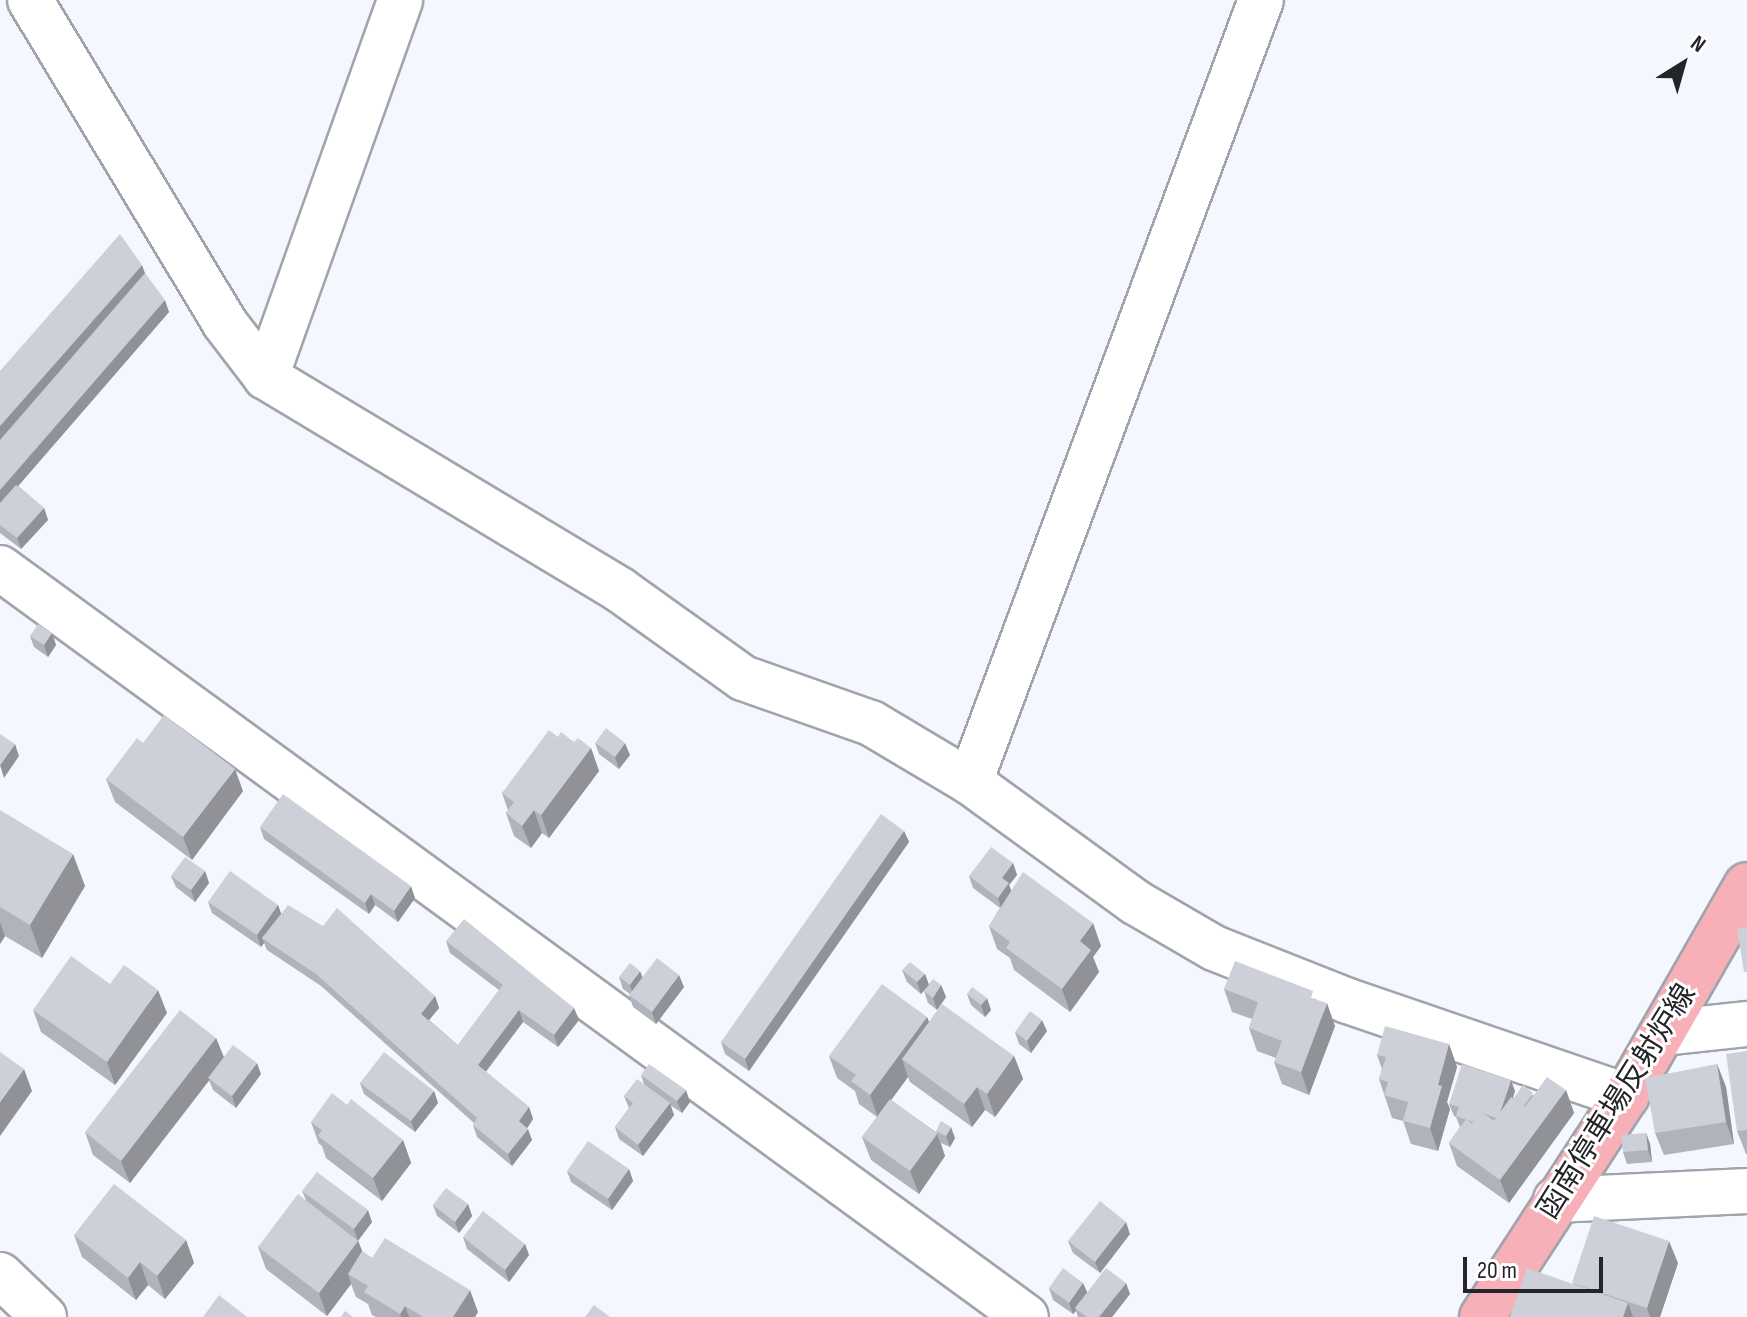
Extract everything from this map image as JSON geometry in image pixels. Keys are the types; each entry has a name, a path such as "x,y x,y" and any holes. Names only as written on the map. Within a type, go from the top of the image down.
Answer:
{"main road":[{"name":"函南停車場反射炉線","path":"1482,1317 1626,1096 1747,885"}],"street":[{"path":"30,0 224,322 266,377 620,590 743,678 871,723 970,782 1135,902 1214,948 1348,1001 1626,1096"},
{"path":"266,377 400,0"},
{"path":"970,782 1261,0"},
{"path":"0,568 1026,1317"},
{"path":"1663,1033 1747,1024"},
{"path":"1556,1200 1747,1191"},
{"path":"0,1275 44,1317"}],"building":[{"path":"120,234 142,265 0,426 0,371"},
{"path":"145,273 165,300 0,490 0,440"},
{"path":"16,485 44,508 17,538 0,525 0,503"},
{"path":"38,624 52,633 44,645 30,636"},
{"path":"164,715 235,769 183,837 106,779 137,738 143,743"},
{"path":"606,728 625,743 615,757 595,743"},
{"path":"549,730 558,737 561,732 574,742 578,738 591,748 541,815 534,810 522,826 506,813 514,802 502,793"},
{"path":"0,734 15,744 0,765"},
{"path":"283,794 411,886 394,911 371,894 365,903 260,827"},
{"path":"0,810 73,854 30,925 0,907"},
{"path":"881,814 904,831 745,1059 721,1042"},
{"path":"991,847 1013,863 1002,878 1009,883 998,898 969,876"},
{"path":"185,857 205,871 191,890 171,876"},
{"path":"230,871 278,905 257,935 208,902"},
{"path":"1023,872 1093,923 1080,941 1091,950 1062,989 1006,948 1010,942 989,926"},
{"path":"288,905 323,926 337,908 435,996 421,1014 458,1045 503,985 446,941 464,919 574,1008 554,1035 519,1010 478,1065 529,1107 519,1121 528,1129 508,1154 473,1125 477,1118 316,974 262,938"},
{"path":"1747,927 1747,972 1744,972 1737,929"},
{"path":"71,956 110,984 124,965 158,990 107,1062 33,1010"},
{"path":"657,958 679,975 652,1012 629,995"},
{"path":"1235,961 1313,991 1311,998 1327,1003 1301,1072 1274,1062 1282,1041 1249,1028 1258,1002 1224,989"},
{"path":"910,962 925,974 917,982 902,970"},
{"path":"630,963 640,971 630,985 619,977"},
{"path":"933,979 941,985 933,998 924,991"},
{"path":"882,984 927,1017 870,1095 851,1081 856,1075 829,1056"},
{"path":"972,987 987,998 981,1005 967,994"},
{"path":"942,1004 1014,1056 987,1094 977,1087 964,1104 902,1059"},
{"path":"180,1010 216,1038 121,1161 85,1132"},
{"path":"1030,1011 1042,1020 1027,1041 1015,1032"},
{"path":"1385,1026 1449,1044 1438,1085 1442,1086 1430,1128 1403,1121 1408,1102 1384,1095 1388,1082 1379,1079 1386,1057 1377,1055"},
{"path":"233,1045 257,1063 232,1096 208,1078"},
{"path":"1747,1051 1747,1130 1737,1131 1726,1054"},
{"path":"0,1052 24,1069 0,1102"},
{"path":"384,1052 434,1091 411,1121 360,1083"},
{"path":"649,1064 686,1090 677,1101 641,1075"},
{"path":"1462,1064 1511,1080 1496,1118 1480,1111 1473,1122 1456,1116 1459,1107 1449,1104"},
{"path":"1717,1064 1726,1122 1655,1133 1645,1078"},
{"path":"1547,1077 1566,1090 1500,1180 1449,1143 1466,1119 1472,1124 1480,1111 1494,1121 1511,1097 1525,1107"},
{"path":"637,1079 670,1103 638,1145 615,1127 633,1103 624,1096"},
{"path":"1523,1085 1533,1093 1524,1106 1513,1099"},
{"path":"332,1093 347,1105 351,1099 403,1140 373,1178 318,1136 322,1130 311,1122"},
{"path":"890,1099 937,1134 910,1171 862,1137"},
{"path":"941,1121 951,1127 946,1136 936,1131"},
{"path":"1646,1133 1648,1150 1623,1152 1621,1135"},
{"path":"588,1141 629,1169 608,1199 567,1171"},
{"path":"317,1172 368,1210 354,1229 302,1191"},
{"path":"114,1184 186,1240 157,1276 140,1262 128,1278 74,1235"},
{"path":"446,1188 468,1204 455,1222 433,1205"},
{"path":"298,1194 358,1241 319,1293 258,1247"},
{"path":"1100,1201 1126,1222 1095,1262 1068,1241"},
{"path":"483,1211 525,1244 505,1270 463,1237"},
{"path":"1594,1216 1669,1241 1647,1308 1572,1283"},
{"path":"385,1238 470,1290 453,1317 423,1317 405,1306 400,1314 364,1292 368,1286 348,1274 362,1251 372,1258"},
{"path":"1063,1268 1083,1283 1069,1303 1049,1288"},
{"path":"1106,1268 1126,1283 1099,1317 1087,1317 1075,1308"},
{"path":"1527,1268 1628,1303 1623,1317 1510,1317"},
{"path":"219,1295 247,1317 203,1317"},
{"path":"594,1305 610,1317 585,1317"}]}
